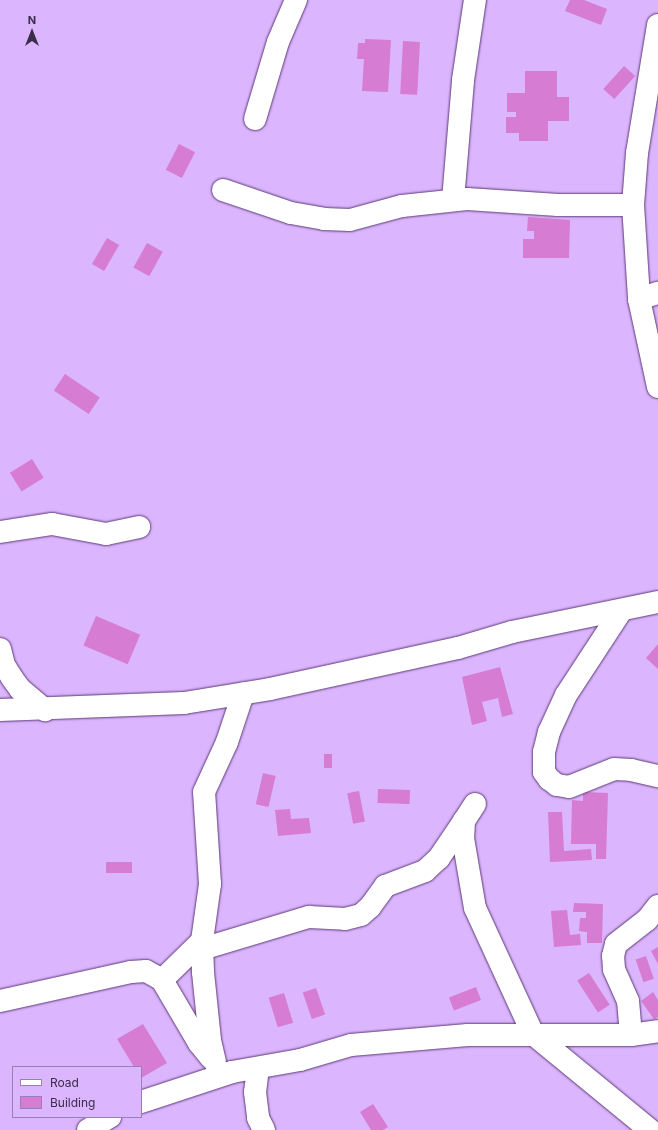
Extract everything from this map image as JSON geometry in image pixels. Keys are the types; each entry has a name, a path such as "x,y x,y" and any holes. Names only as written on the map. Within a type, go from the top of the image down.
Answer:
{"street":[{"path":"255,118 278,42 296,0"},
{"path":"453,200 463,80 475,0"},
{"path":"658,25 637,153 633,205 649,296 658,386"},
{"path":"223,190 291,213 324,219 350,220 402,206 453,200 483,199 558,205 633,205"},
{"path":"0,532 52,524 106,534 139,527"},
{"path":"0,710 45,710 184,703 243,694 443,651 512,632 621,611 658,602"},
{"path":"621,611 563,701 549,732 544,752 544,772 549,779 557,785 569,787 614,769 631,770 658,776"},
{"path":"0,649 4,665 20,689 45,710"},
{"path":"223,1067 210,1040 202,945 210,884 204,792 227,742 243,694"},
{"path":"162,980 202,945 310,917 345,919 361,915 370,907 385,886 414,876 434,862 470,812 467,868 475,908 533,1034 650,1130"},
{"path":"631,1035 628,1001 614,969 613,956 616,944 647,920 658,906"},
{"path":"0,1001 131,972 146,971 162,980 199,1043 223,1067"},
{"path":"142,1102 223,1067 258,1068 351,1045 468,1035 631,1035 658,1031"},
{"path":"258,1068 255,1092 258,1118 264,1130"},
{"path":"88,1130 108,1118"}],"building":[{"path":"570,0 584,0 607,9 601,25 565,11"},
{"path":"365,39 391,40 388,92 362,91 364,59 357,59 358,43 365,43"},
{"path":"403,41 420,42 417,95 400,94"},
{"path":"624,66 635,76 614,99 603,89"},
{"path":"525,71 557,71 557,97 569,97 569,121 548,121 548,141 519,141 519,133 506,133 506,117 516,117 516,112 507,112 507,93 525,93"},
{"path":"179,144 195,152 182,178 166,170"},
{"path":"528,217 570,220 569,258 523,258 523,239 534,239 534,231 527,231"},
{"path":"107,238 119,245 104,271 92,264"},
{"path":"147,243 163,252 149,276 133,267"},
{"path":"65,374 100,397 89,414 54,391"},
{"path":"32,459 44,478 22,491 10,473"},
{"path":"96,616 140,635 128,664 83,645"},
{"path":"658,644 658,669 646,658"},
{"path":"500,667 513,714 502,717 498,698 482,702 487,721 472,725 462,677"},
{"path":"324,754 332,754 332,768 324,768"},
{"path":"263,773 276,776 268,807 256,804"},
{"path":"378,789 410,790 409,804 378,803"},
{"path":"359,791 365,821 353,824 347,793"},
{"path":"583,792 608,793 606,859 596,859 596,844 571,844 572,800 583,801"},
{"path":"290,809 291,819 309,818 311,833 278,836 275,810"},
{"path":"548,812 562,812 564,851 591,849 592,860 550,862"},
{"path":"106,862 132,862 132,873 106,873"},
{"path":"574,903 603,904 602,943 587,943 587,932 579,931 580,918 586,918 586,912 573,912"},
{"path":"567,910 570,935 580,934 581,945 554,947 551,911"},
{"path":"658,947 658,964 651,951"},
{"path":"646,956 654,979 643,982 636,960"},
{"path":"589,973 610,1005 598,1012 577,981"},
{"path":"476,987 481,1000 454,1010 449,997"},
{"path":"316,988 325,1014 312,1019 303,993"},
{"path":"653,992 658,1000 658,1017 654,1019 641,1001"},
{"path":"284,993 293,1023 278,1027 269,998"},
{"path":"143,1024 167,1063 142,1077 142,1066 133,1066 117,1039"},
{"path":"373,1104 388,1127 383,1130 371,1130 360,1112"}]}
